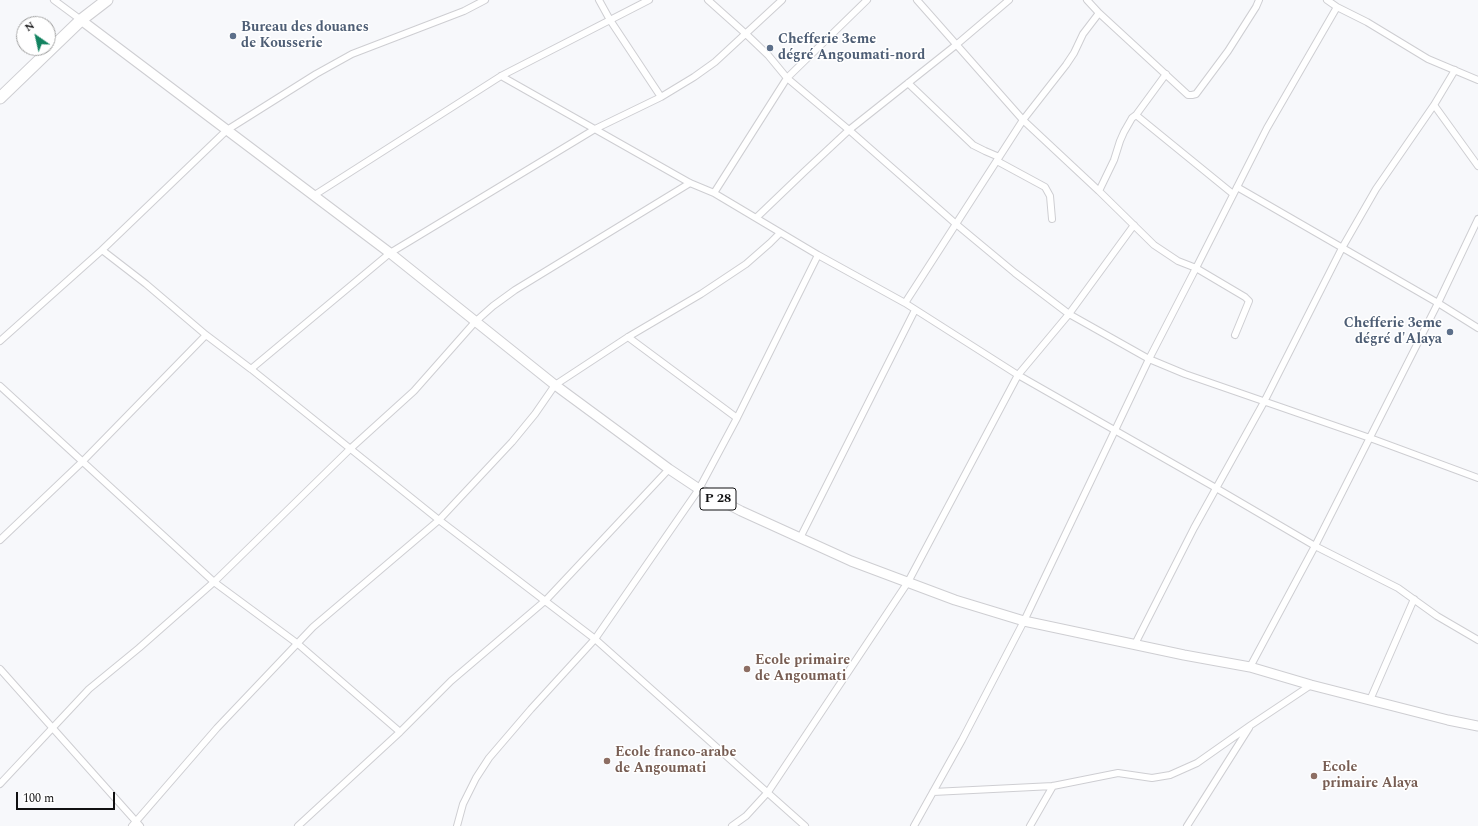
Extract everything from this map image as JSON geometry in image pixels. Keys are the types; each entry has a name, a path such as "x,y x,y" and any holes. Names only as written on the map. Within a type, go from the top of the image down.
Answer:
{"highway":[{"path":"0,98 81,20 108,0"}],"main road":[{"name":"P 28","path":"81,20 390,253 555,385 669,470 699,489 741,511 851,561 956,600 1024,621 1250,668 1370,700 1477,724"}],"street":[{"path":"54,0 81,20"},
{"path":"0,341 102,250 227,130 316,74 347,57 464,11 485,0"},
{"path":"599,0 610,20 661,97"},
{"path":"313,196 501,76 649,0"},
{"path":"708,0 768,55 787,78 1014,274 1069,314 1149,359 1184,374 1370,438 1478,478"},
{"path":"251,369 390,253 595,129 661,97 705,70 782,0"},
{"path":"714,193 787,78 867,0"},
{"path":"916,0 1023,120 1154,245 1166,254 1196,268 1245,297 1249,301 1235,336"},
{"path":"756,218 849,130 956,45 1009,0"},
{"path":"1087,0 1099,13 1188,95 1192,96 1196,94 1228,51 1259,0"},
{"path":"914,826 1024,621 1149,359 1267,128 1333,3 1428,59 1478,80"},
{"path":"905,303 1023,120 1066,66 1084,34 1099,13"},
{"path":"1135,644 1216,488 1264,402 1342,248 1376,189 1434,105 1455,70"},
{"path":"1099,191 1114,160 1120,140 1132,118 1166,74"},
{"path":"501,76 690,183 714,193 818,255 905,303 1018,374 1315,546 1398,588 1437,616 1478,640"},
{"path":"908,83 973,145 1045,187 1050,196 1052,219"},
{"path":"1434,105 1478,166"},
{"path":"1136,114 1233,194"},
{"path":"0,784 89,690 214,582 350,449 414,391 475,322 493,306 515,290 690,183"},
{"path":"1237,187 1438,303 1478,328"},
{"path":"1250,668 1370,438 1438,303 1478,219"},
{"path":"732,826 746,816 768,792 908,582 1018,374 1069,314 1134,225"},
{"path":"0,669 136,825 217,728 313,627 439,520 512,442 535,414 555,385 628,337 701,294 739,268 780,233"},
{"path":"102,250 146,284 206,335 251,369 439,520 596,639 805,826"},
{"path":"457,826 464,804 476,778 488,758 596,639 699,489 737,418 818,255"},
{"path":"800,538 915,310"},
{"path":"0,540 82,462 206,335"},
{"path":"628,337 737,418"},
{"path":"0,386 214,582 298,644 400,732"},
{"path":"298,826 400,732 451,681 546,600 669,470"},
{"path":"1370,700 1414,599"},
{"path":"933,792 1052,786 1118,773 1152,778 1170,776 1197,763 1311,685"},
{"path":"1187,826 1251,725"},
{"path":"1030,826 1052,786"}],"place":[{"name":"Bureau des douanes de Kousserie","path":"233,36"},
{"name":"Chefferie 3eme dégré Angoumati-nord","path":"770,48"},
{"name":"Chefferie 3eme dégré d'Alaya","path":"1450,332"},
{"name":"Ecole primaire de Angoumati","path":"747,669"},
{"name":"Ecole franco-arabe de Angoumati","path":"607,761"},
{"name":"Ecole primaire Alaya","path":"1314,776"}]}
